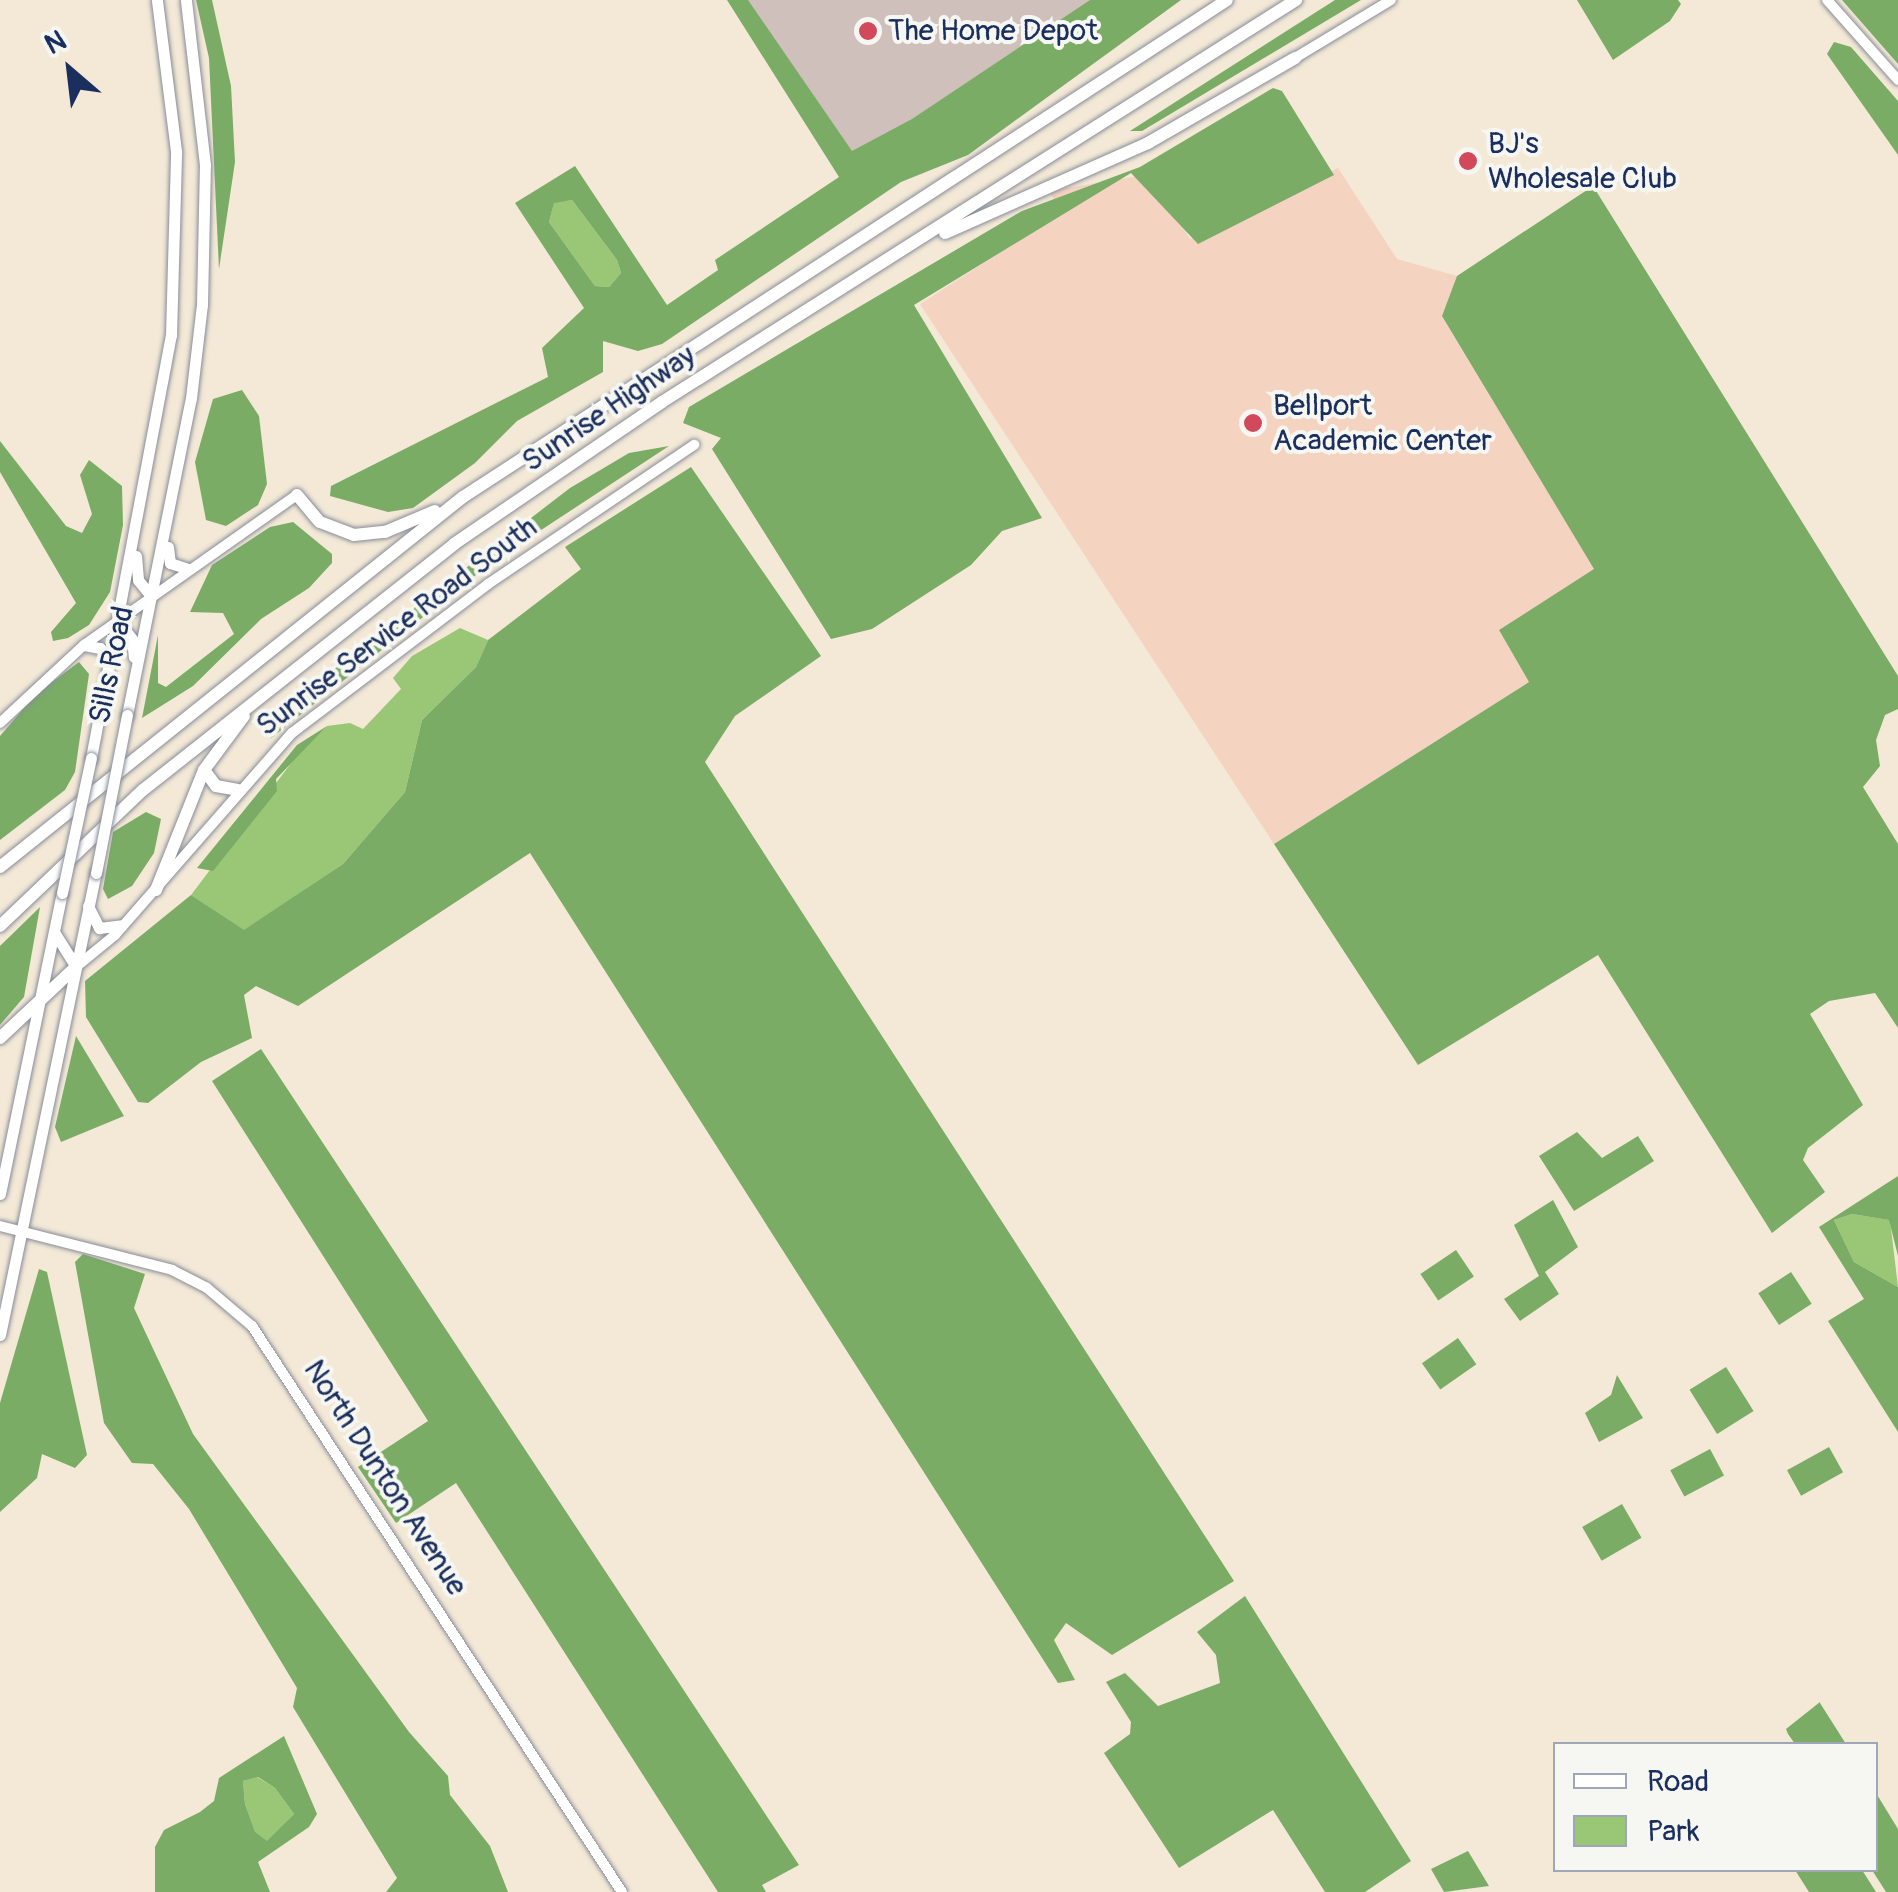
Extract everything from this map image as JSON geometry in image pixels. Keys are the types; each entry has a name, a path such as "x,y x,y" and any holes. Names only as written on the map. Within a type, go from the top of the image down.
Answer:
{"highway":[{"name":"Sunrise Highway","path":"0,867 463,497 1227,0"},
{"name":"Sunrise Highway","path":"0,926 143,790 454,544 830,297 1296,0"},
{"path":"830,297 971,220 1180,127 1296,58"},
{"path":"297,496 327,526 364,536 398,528 463,497"},
{"path":"156,890 204,770 265,691"},
{"path":"204,770 216,786 238,790"},
{"path":"0,1038 76,967"}],"main road":[{"name":"Sills Road","path":"0,1194 138,519 175,290 177,181 167,59 153,0"},
{"name":"Sills Road","path":"0,1334 192,398 206,258 202,119 188,0"},
{"path":"173,490 167,555 188,570"},
{"path":"138,519 136,575 152,596"},
{"path":"118,621 132,639 135,676"},
{"path":"84,646 100,648 110,660"},
{"path":"88,906 99,928 122,925"},
{"path":"54,931 76,967"}],"street":[{"path":"1296,58 1391,0"},
{"path":"1827,0 1898,80"},
{"name":"Sunrise Service Road South","path":"76,967 156,890 238,790 292,732 407,644 694,445"},
{"path":"0,723 84,646 297,496"},
{"name":"North Dunton Avenue","path":"0,1226 172,1270 207,1288 252,1326 622,1892"}],"shaded area":[{"path":"742,0 1113,0 853,163"},
{"name":"Bellport Academic Center","path":"1338,168 1397,259 1457,276 1442,316 1595,569 1499,630 1529,682 1274,844 920,304 1062,213 1049,191 1150,174 1190,239"}],"green space":[{"path":"196,0 212,0 231,86 235,162 219,269 209,58"},
{"path":"727,0 748,0 852,151 912,119 1090,0 1181,0 968,155 901,182 662,344 638,351 603,341 603,372 517,421 475,463 413,508 388,512 330,496 331,486 548,377 542,348 584,308 515,203 575,166 667,305 718,270 715,260 839,177","holes":["572,200 617,260 621,273 609,287 595,286 549,222 554,203"]},
{"path":"1335,0 1361,0 1142,131 1130,131"},
{"path":"1577,0 1678,0 1681,4 1670,21 1613,60"},
{"path":"1842,0 1898,0 1898,64"},
{"path":"1834,42 1851,47 1898,101 1898,155 1827,54"},
{"path":"1273,88 1282,91 1334,175 1198,244 1131,173 914,305 1042,518 1002,531 971,565 872,629 831,639 712,449 721,438 683,423 689,407 1022,211 1140,167"},
{"path":"1593,186 1898,676 1898,709 1885,715 1876,740 1880,766 1863,787 1898,844 1898,1028 1875,993 1829,1001 1810,1014 1863,1105 1808,1148 1803,1160 1825,1192 1772,1233 1598,955 1418,1065 1274,844 1529,682 1499,630 1594,569 1442,316 1457,276"},
{"path":"572,200 617,260 621,273 609,287 595,286 549,222 554,202"},
{"path":"242,390 259,416 267,484 258,505 226,526 206,520 195,462 213,399"},
{"path":"0,441 66,526 82,533 92,514 80,475 89,460 122,486 123,525 110,592 89,625 68,638 53,641 51,632 76,603 0,472"},
{"path":"669,446 491,563 270,739 315,684 570,488 629,453"},
{"path":"691,467 821,656 735,716 705,762 1234,1581 1112,1655 1066,1623 1054,1640 1075,1680 1058,1683 530,853 298,1006 256,986 244,995 252,1038 201,1062 148,1103 138,1102 86,1017 85,981 191,895 244,930 343,864 405,792 422,720 476,667 488,640 581,569 565,547"},
{"path":"293,522 332,554 332,563 309,588 261,619 193,686 142,718 158,635 158,683 166,687 234,634 223,613 190,612 212,565 270,527"},
{"path":"460,628 488,640 476,667 422,720 405,792 343,864 244,931 191,895 295,758 327,726 350,723 363,729 401,689 393,678 412,656"},
{"path":"79,662 89,674 75,772 65,790 0,840 0,736 36,694"},
{"path":"327,726 276,779 277,791 213,871 197,868 297,745"},
{"path":"146,812 161,819 154,853 132,886 108,899 103,889 113,832"},
{"path":"40,907 24,997 0,1025 0,946"},
{"path":"76,1036 124,1116 61,1142 55,1127"},
{"path":"261,1049 799,1865 762,1885 766,1892 718,1892 456,1483 396,1523 358,1467 428,1421 212,1081"},
{"path":"1577,1132 1602,1158 1638,1136 1654,1161 1574,1211 1539,1156"},
{"path":"1898,1176 1898,1256 1889,1220 1852,1214 1834,1220 1854,1262 1898,1287 1898,1432 1828,1321 1864,1299 1819,1227"},
{"path":"1553,1200 1578,1247 1545,1272 1559,1294 1520,1321 1504,1299 1539,1276 1514,1225"},
{"path":"1852,1214 1890,1220 1898,1287 1854,1262 1834,1220"},
{"path":"1456,1250 1474,1277 1438,1301 1420,1274"},
{"path":"83,1254 145,1274 134,1308 193,1434 409,1732 448,1776 450,1795 490,1846 508,1892 386,1892 397,1878 293,1707 297,1688 189,1509 153,1464 132,1463 104,1423 75,1262"},
{"path":"39,1269 47,1272 87,1455 75,1468 42,1454 37,1478 0,1512 0,1403"},
{"path":"1791,1272 1812,1304 1779,1325 1758,1293"},
{"path":"1458,1338 1476,1364 1440,1389 1422,1363"},
{"path":"1726,1367 1754,1411 1717,1434 1690,1390"},
{"path":"1617,1375 1643,1418 1599,1442 1585,1413 1611,1395"},
{"path":"1829,1447 1843,1472 1801,1496 1787,1470"},
{"path":"1710,1449 1724,1475 1684,1497 1670,1470"},
{"path":"1622,1504 1642,1538 1602,1561 1582,1527"},
{"path":"1245,1596 1411,1861 1365,1892 1325,1892 1273,1810 1179,1868 1104,1753 1130,1734 1131,1722 1106,1682 1125,1673 1158,1706 1220,1683 1216,1655 1197,1632"},
{"path":"1820,1702 1845,1742 1794,1742 1786,1729"},
{"path":"284,1736 317,1814 309,1827 258,1862 270,1892 155,1892 155,1847 164,1830 214,1801 219,1778","holes":["258,1777 275,1788 294,1814 267,1841 255,1832 245,1804 243,1781"]},
{"path":"257,1777 275,1788 294,1814 267,1842 255,1833 245,1804 243,1781"},
{"path":"1878,1796 1898,1829 1898,1892 1886,1892 1873,1872 1878,1872"},
{"path":"1468,1851 1489,1886 1444,1892 1431,1869"},
{"path":"1796,1872 1863,1872 1876,1892 1809,1892"}],"place":[{"name":"The Home Depot","path":"868,31"},
{"name":"BJ's Wholesale Club","path":"1468,161"},
{"name":"Bellport Academic Center","path":"1253,423"}]}
